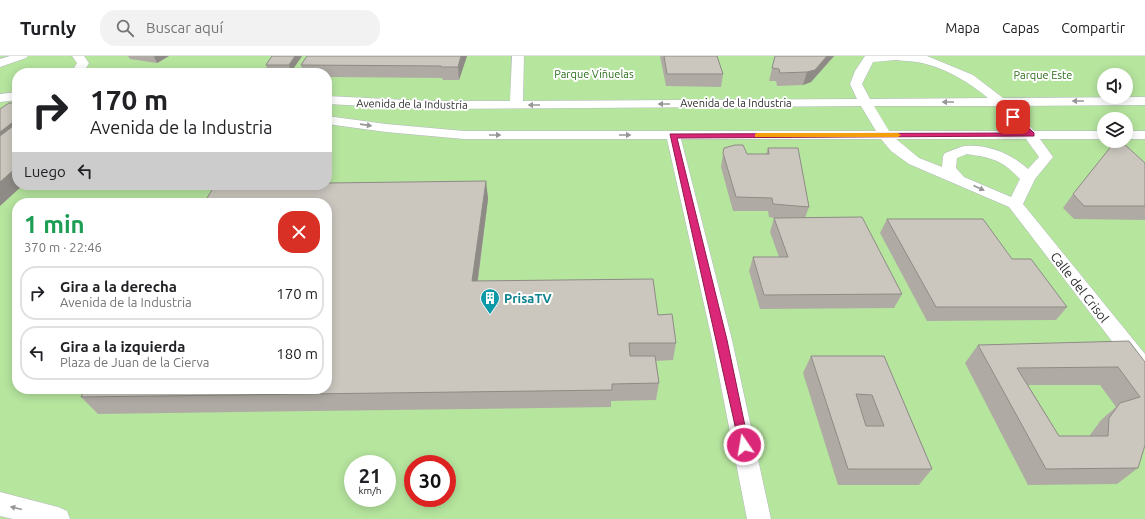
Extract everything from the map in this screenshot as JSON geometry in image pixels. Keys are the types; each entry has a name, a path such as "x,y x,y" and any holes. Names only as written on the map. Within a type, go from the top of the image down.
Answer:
{"street":[{"path":"1,62 22,56"},
{"path":"78,56 83,63 82,68"},
{"path":"516,105 518,56"},
{"path":"830,102 856,84 861,70 871,57 921,58 970,79 1036,102"},
{"path":"970,79 1002,105 1031,135 1046,157"},
{"path":"856,84 885,136 896,148 914,161"},
{"name":"Avenida de la Industria","path":"332,100 427,105 830,102 868,107 1002,105 1036,102 1145,101"},
{"path":"992,135 1003,122 1002,105"},
{"path":"868,107 895,124 930,135"},
{"name":"Avenida de la Industria","path":"332,121 386,128 464,135 1097,135"},
{"path":"1133,135 1145,134"},
{"path":"843,136 914,161 1015,204 1028,178 1046,157 1073,135"},
{"path":"673,136 722,340 759,519"},
{"path":"958,179 949,169 950,156 966,150 990,153 1012,162 1028,178"},
{"name":"Calle del Crisol","path":"1015,204 1145,369"},
{"path":"0,504 58,519"}],"green space":[{"path":"0,56 1145,56 1145,519 0,519"}],"building":[{"path":"272,56 295,56 289,65 266,65"},
{"path":"307,56 461,56 458,67 441,67 301,65"},
{"path":"664,56 717,56 723,74 667,74"},
{"path":"775,56 827,56 815,70 807,72 780,73 779,69 772,68"},
{"path":"9,103 12,103 12,123 0,132 0,109"},
{"path":"12,127 12,171 0,182 0,136"},
{"path":"735,145 743,145 747,154 769,154 768,148 798,148 809,207 773,204 772,198 736,197 723,153 724,148"},
{"path":"1110,148 1128,148 1145,163 1145,206 1084,206 1073,194"},
{"name":"PrisaTV","path":"486,181 472,281 653,279 658,315 672,314 676,343 629,343 630,356 655,356 659,383 612,384 612,390 332,394 332,198 207,198 212,190 332,190 332,183"},
{"path":"862,217 902,294 764,295 753,257 788,257 774,218"},
{"path":"887,219 983,219 1012,259 1031,259 1067,307 936,307"},
{"path":"1129,341 1145,362 1145,445 1138,468 1046,469 978,345","holes":["1118,367 1140,397 1120,403 1109,418 1108,436 1059,436 1017,368"]},
{"path":"811,356 884,356 932,469 848,469","holes":["856,394 872,395 884,426 866,426"]},
{"name":"PrisaTV","path":"82,394 309,394 81,397"}],"slow traffic":[{"path":"757,136 898,135"}],"place":[{"name":"PrisaTV","path":"490,315"}],"route":[{"path":"744,445 722,340 673,136 1031,135 1013,117"}],"park label":[{"name":"Parque Viñuelas","path":"594,74"},
{"name":"Parque Este","path":"1043,75"}]}
